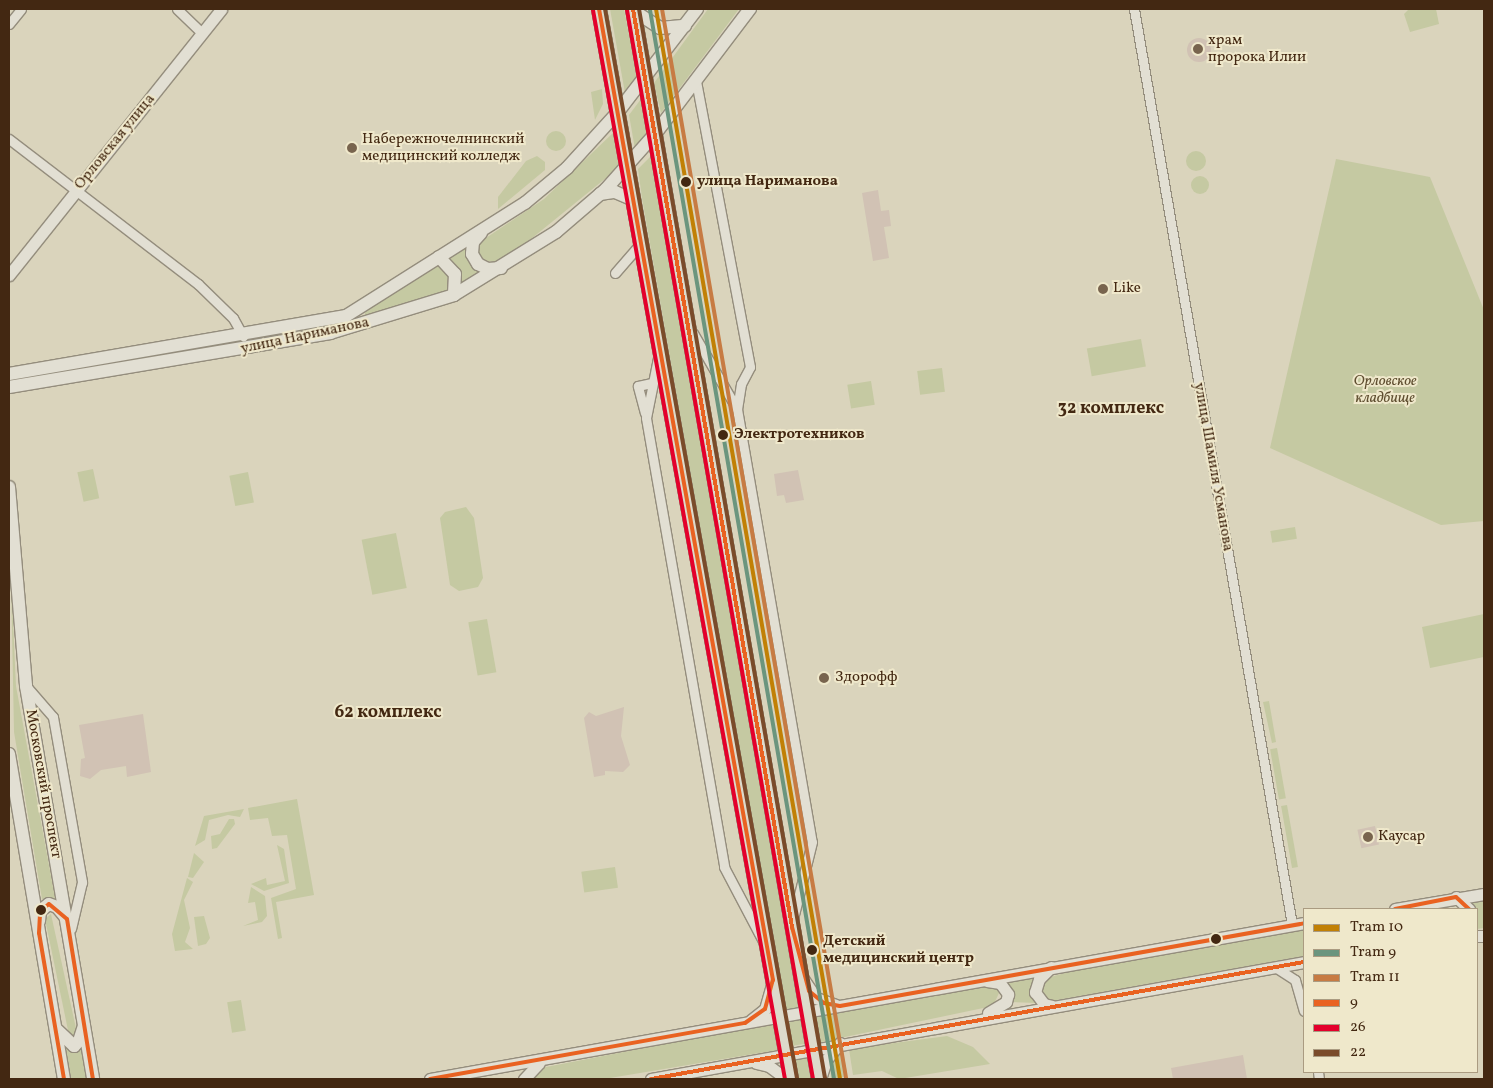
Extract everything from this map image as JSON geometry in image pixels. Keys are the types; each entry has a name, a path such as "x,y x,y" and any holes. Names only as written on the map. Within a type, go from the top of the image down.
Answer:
{"main road":[{"path":"599,9 791,1079"},
{"name":"улица Нариманова","path":"9,374 243,336 346,316 526,203 567,168 645,79 697,9"},
{"name":"улица Нариманова","path":"9,387 330,333 454,295 501,268 556,232 600,194 655,134 750,9"},
{"path":"634,10 660,28 684,26"},
{"path":"634,10 819,1079"},
{"path":"600,194 615,192 634,200"},
{"path":"483,231 473,242 472,254 478,264 488,269 501,268"},
{"path":"439,257 455,274 454,295"},
{"name":"Московский проспект","path":"9,487 26,686 93,1079"},
{"name":"Московский проспект","path":"9,754 64,1079"},
{"path":"39,933 40,911 49,904 57,907 67,919"},
{"path":"56,1029 74,1046 79,1041 84,1025"}],"street":[{"path":"9,24 21,9"},
{"path":"177,9 202,33"},
{"name":"Орловская улица","path":"9,275 221,9"},
{"name":"улица Шамиля Усманова","path":"1134,9 1292,925"},
{"path":"696,81 750,367 741,384 736,409"},
{"path":"9,139 75,192 198,284 233,318 243,336"},
{"path":"615,274 642,243"},
{"path":"688,325 736,409 812,842 792,927"},
{"path":"660,348 651,384 646,418 724,867 766,948"},
{"path":"26,686 53,718 78,857 82,882 70,939"},
{"path":"1401,908 1456,897 1484,894"},
{"path":"1456,897 1468,908"},
{"path":"430,1079 1303,923"},
{"path":"651,1079 751,1062 840,1043 1303,962"},
{"path":"1051,967 1039,978 1036,992 1044,1004 1053,1006"},
{"path":"1275,967 1295,980 1303,1008"},
{"path":"802,975 816,998 840,1006"},
{"path":"745,1023 764,1009 773,980"},
{"path":"970,1020 997,1010 1006,1002 1008,994 1000,983 982,980"},
{"path":"819,1079 826,1060 840,1043"},
{"path":"524,1079 528,1070 542,1060"},
{"path":"751,1062 769,1066 786,1079"}],"green space":[{"path":"610,9 624,9 637,77 625,93"},
{"path":"708,9 739,9 661,113 654,83"},
{"path":"1409,9 1436,9 1439,24 1410,32 1404,14"},
{"path":"602,89 603,104 595,120 591,92"},
{"path":"641,99 647,134 635,149 629,115"},
{"path":"556,131 563,134 566,141 563,148 556,151 549,148 546,141 549,134"},
{"path":"614,132 621,164 526,243 495,262 482,260 476,248 480,242 544,199"},
{"path":"1196,151 1203,154 1206,161 1203,168 1196,171 1189,168 1186,161 1189,154"},
{"path":"537,156 545,162 545,170 498,209 498,197 526,161"},
{"path":"651,156 799,1009 785,1011 642,198 638,169"},
{"name":"Орловское кладбище","path":"1336,159 1430,177 1484,310 1484,521 1441,525 1270,448"},
{"path":"1196,176 1204,176 1209,181 1207,192 1196,194 1191,189 1191,181"},
{"path":"469,245 482,274 460,285 457,267 449,257"},
{"path":"440,265 448,273 451,289 364,317 366,310"},
{"path":"1141,339 1146,367 1092,376 1087,349"},
{"path":"942,368 945,392 920,395 917,371"},
{"path":"871,381 875,405 851,408 847,385"},
{"path":"93,469 99,498 84,502 77,472"},
{"path":"248,472 254,502 235,506 229,476"},
{"path":"466,507 474,518 483,578 478,587 459,591 450,585 440,518 445,512"},
{"path":"1295,527 1297,539 1272,543 1270,531"},
{"path":"396,533 407,588 372,595 362,540"},
{"path":"11,579 16,686 55,898 42,899 14,732"},
{"path":"1484,614 1484,657 1430,668 1422,627"},
{"path":"487,619 496,672 478,675 468,622"},
{"path":"1269,701 1276,742 1272,743 1263,702"},
{"path":"1277,748 1286,798 1279,799 1270,749"},
{"path":"297,799 314,895 276,902 282,938 278,939 271,898 296,889 287,835 272,836 268,818 250,820 248,808"},
{"path":"1287,805 1298,867 1292,868 1281,806"},
{"path":"244,809 240,817 228,815 209,820 205,840 195,846 204,816"},
{"path":"229,819 234,819 235,824 217,848 212,849 211,836 220,834"},
{"path":"277,845 284,849 289,883 264,891 251,884 266,878 267,885 285,881"},
{"path":"194,853 204,862 193,878 188,877"},
{"path":"615,867 618,888 584,893 581,872"},
{"path":"187,878 193,882 184,900 190,928 185,942 193,949 175,951 172,934"},
{"path":"251,887 265,896 267,916 262,922 243,926 258,920 255,902 248,903"},
{"path":"1484,896 1484,928 1478,929 1478,908 1468,900"},
{"path":"51,914 77,1033 74,1038 69,1035 45,919"},
{"path":"204,916 210,938 206,944 198,946 194,917"},
{"path":"1303,928 1303,956 1051,1001 1043,996 1041,989 1047,978 1090,966"},
{"path":"1033,975 1032,984 1037,1003 1011,1002 1008,980"},
{"path":"988,985 996,986 999,993 993,1006 821,1042 816,1016"},
{"path":"241,1000 246,1031 232,1033 227,1002"},
{"path":"801,1019 805,1044 791,1046 787,1021"},
{"path":"773,1023 778,1050 604,1079 531,1079 541,1068"},
{"path":"947,1036 973,1047 990,1064 899,1079 882,1071 853,1075 849,1049"},
{"path":"81,1045 86,1079 71,1079 65,1048 71,1050"},
{"path":"843,1050 847,1073 844,1077 831,1079 830,1061"},
{"path":"807,1055 811,1079 798,1079 794,1057"}],"building":[{"name":"храм пророка Илии","path":"1199,38 1207,42 1211,50 1207,58 1199,62 1191,58 1187,50 1191,42"},
{"path":"878,190 881,211 889,210 891,226 884,227 889,258 873,261 862,193"},
{"path":"798,470 804,500 786,503 784,495 777,496 774,474"},
{"path":"624,707 621,736 630,765 623,772 605,771 605,775 594,777 584,718 589,712 596,716"},
{"path":"143,714 151,772 127,777 126,766 101,770 90,779 80,776 81,759 85,758 79,725"},
{"name":"Каусар","path":"1375,826 1379,845 1361,848 1357,830"},
{"path":"1243,1055 1247,1079 1173,1079 1171,1068"}],"tram line":[{"name":"10","path":"656,9 840,1079"},
{"name":"11","path":"662,9 846,1078"},
{"name":"9","path":"650,10 834,1079"}],"transit line":[{"name":"9","path":"430,1079 745,1023 765,1009 773,980 599,9"},
{"name":"22","path":"605,9 797,1078"},
{"name":"9","path":"633,9 792,927 809,991 824,1003 840,1006 1303,923"},
{"name":"22","path":"639,9 825,1078"},
{"name":"26","path":"593,10 785,1079"},
{"name":"26","path":"627,10 813,1079"},
{"name":"9","path":"1400,908 1456,897 1468,908"},
{"name":"9","path":"64,1079 39,933 40,911 49,904 67,919 93,1079"},
{"name":"9","path":"651,1079 1303,962"}],"place":[{"name":"храм пророка Илии","path":"1198,49"},
{"name":"Набережночелнинский медицинский колледж","path":"352,148"},
{"name":"улица Нариманова","path":"686,182"},
{"name":"Like","path":"1103,289"},
{"name":"Электротехников","path":"723,435"},
{"name":"Здорофф","path":"824,678"},
{"name":"Каусар","path":"1368,837"},
{"name":"Детский медицинский центр","path":"812,950"}],"district":[{"name":"32 комплекс","path":"1111,409"},
{"name":"62 комплекс","path":"388,713"}]}
